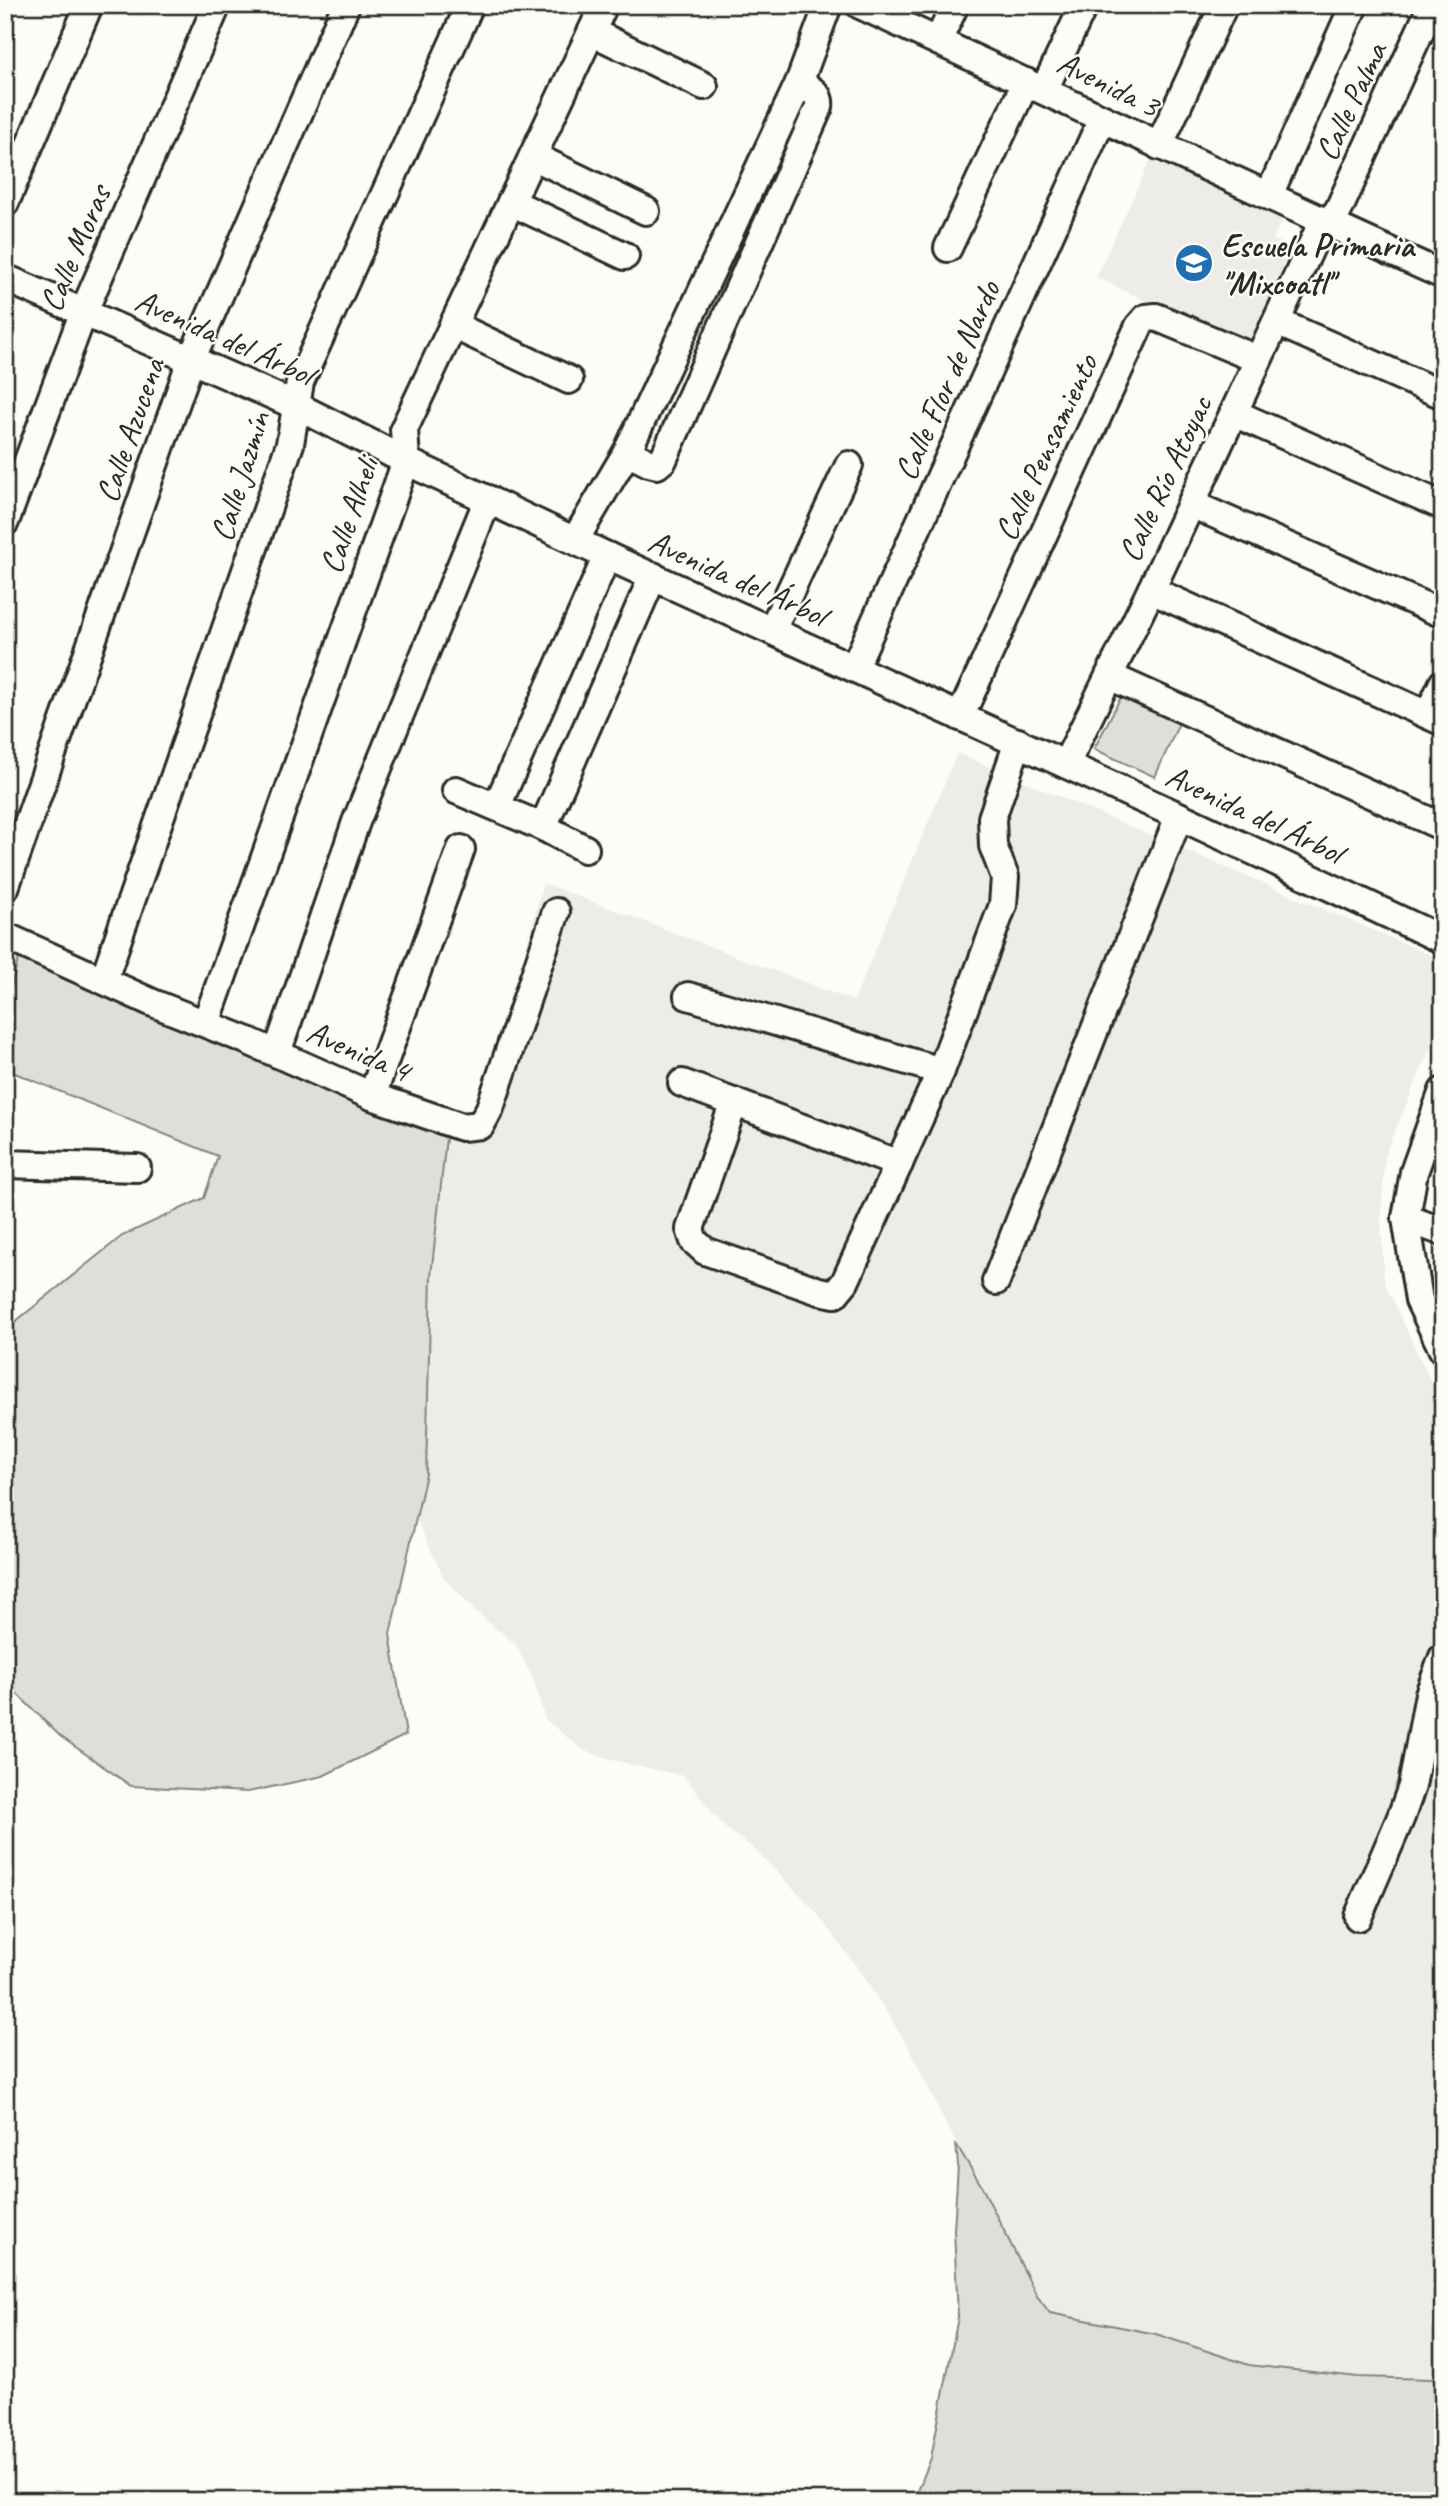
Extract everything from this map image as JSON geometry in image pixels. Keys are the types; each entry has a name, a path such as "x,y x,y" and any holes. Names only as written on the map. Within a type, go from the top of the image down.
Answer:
{"street":[{"path":"5,202 89,5"},
{"name":"Calle Moras","path":"5,522 84,311 217,5"},
{"name":"Calle Azucena","path":"5,888 191,360 346,5"},
{"name":"Calle Jazmín","path":"104,979 290,444 300,382 470,5"},
{"name":"Calle Alheli","path":"206,1023 406,461 404,429 604,5"},
{"path":"575,540 627,452 799,83 828,5"},
{"name":"Avenida 3","path":"860,5 1035,86 1101,120 1443,275"},
{"path":"938,41 955,5"},
{"path":"948,248 1035,86 1084,5"},
{"path":"1159,146 1224,5"},
{"path":"1269,194 1354,5"},
{"name":"Calle Palma","path":"1327,223 1338,211 1432,5"},
{"path":"592,32 704,86"},
{"path":"627,452 657,465 663,460 819,107 820,100 816,93 799,83"},
{"name":"Calle Flor de Nardo","path":"854,668 1101,120"},
{"path":"533,156 646,211"},
{"path":"511,202 625,256"},
{"name":"Calle Río Atoyac","path":"1066,764 1151,590 1317,234 1327,223"},
{"name":"Avenida del Árbol","path":"5,278 297,406 607,556 1066,764 1443,940"},
{"name":"Calle Pensamiento","path":"960,717 1139,326 1146,318 1156,317 1257,359"},
{"path":"1277,323 1443,396"},
{"path":"453,325 569,380"},
{"path":"1234,414 1443,506"},
{"path":"772,630 849,465"},
{"path":"277,1053 356,822 488,499"},
{"path":"1191,504 1443,614"},
{"path":"497,806 607,556"},
{"path":"543,827 653,576"},
{"path":"1151,590 1435,719 1443,683"},
{"path":"1109,676 1443,827"},
{"path":"734,1102 690,1229 694,1241 705,1251 819,1291 835,1294 845,1282 940,1072 1003,905 1005,877 993,846 992,818 1018,743"},
{"path":"456,790 543,827 585,849"},
{"path":"996,1281 1179,816"},
{"path":"372,1096 461,849"},
{"name":"Avenida 4","path":"5,936 153,1003 277,1053 372,1096 462,1127 481,1125 490,1108 556,912"},
{"path":"688,996 940,1072"},
{"path":"682,1083 899,1164"},
{"path":"1443,1091 1414,1172 1406,1218 1419,1300 1443,1350"},
{"path":"5,1164 137,1168"},
{"path":"1406,1218 1443,1232"},
{"path":"1358,1917 1412,1786 1429,1694 1443,1657"}],"shaded area":[{"name":"Escuela Primaria \"Mixcoatl\"","path":"1152,157 1282,220 1273,239 1293,249 1246,349 1096,277"},
{"path":"1126,687 1184,712 1155,777 1094,749"},
{"path":"957,753 1443,960 1443,1018 1385,1154 1381,1219 1384,1281 1434,1389 1443,1400 1443,2377 1358,2377 1249,2365 1156,2334 1050,2313 1037,2296 981,2185 956,2144 908,2046 862,1974 812,1907 754,1849 723,1826 684,1776 584,1751 545,1719 534,1681 515,1644 478,1613 444,1578 416,1519 426,1474 431,1276 446,1138 480,1125 543,883 854,1001"},
{"path":"20,953 372,1096 446,1138 431,1276 426,1474 390,1634 406,1735 323,1776 248,1792 131,1786 60,1736 5,1682 5,1330 122,1236 204,1198 218,1156 5,1069 5,1009"},
{"path":"956,2144 981,2185 1037,2296 1050,2313 1156,2334 1249,2365 1358,2377 1443,2377 1443,2501 914,2501 931,2458 958,2317 954,2230 958,2165"}],"place":[{"name":"Escuela Primaria \"Mixcoatl\"","path":"1194,263"}]}
